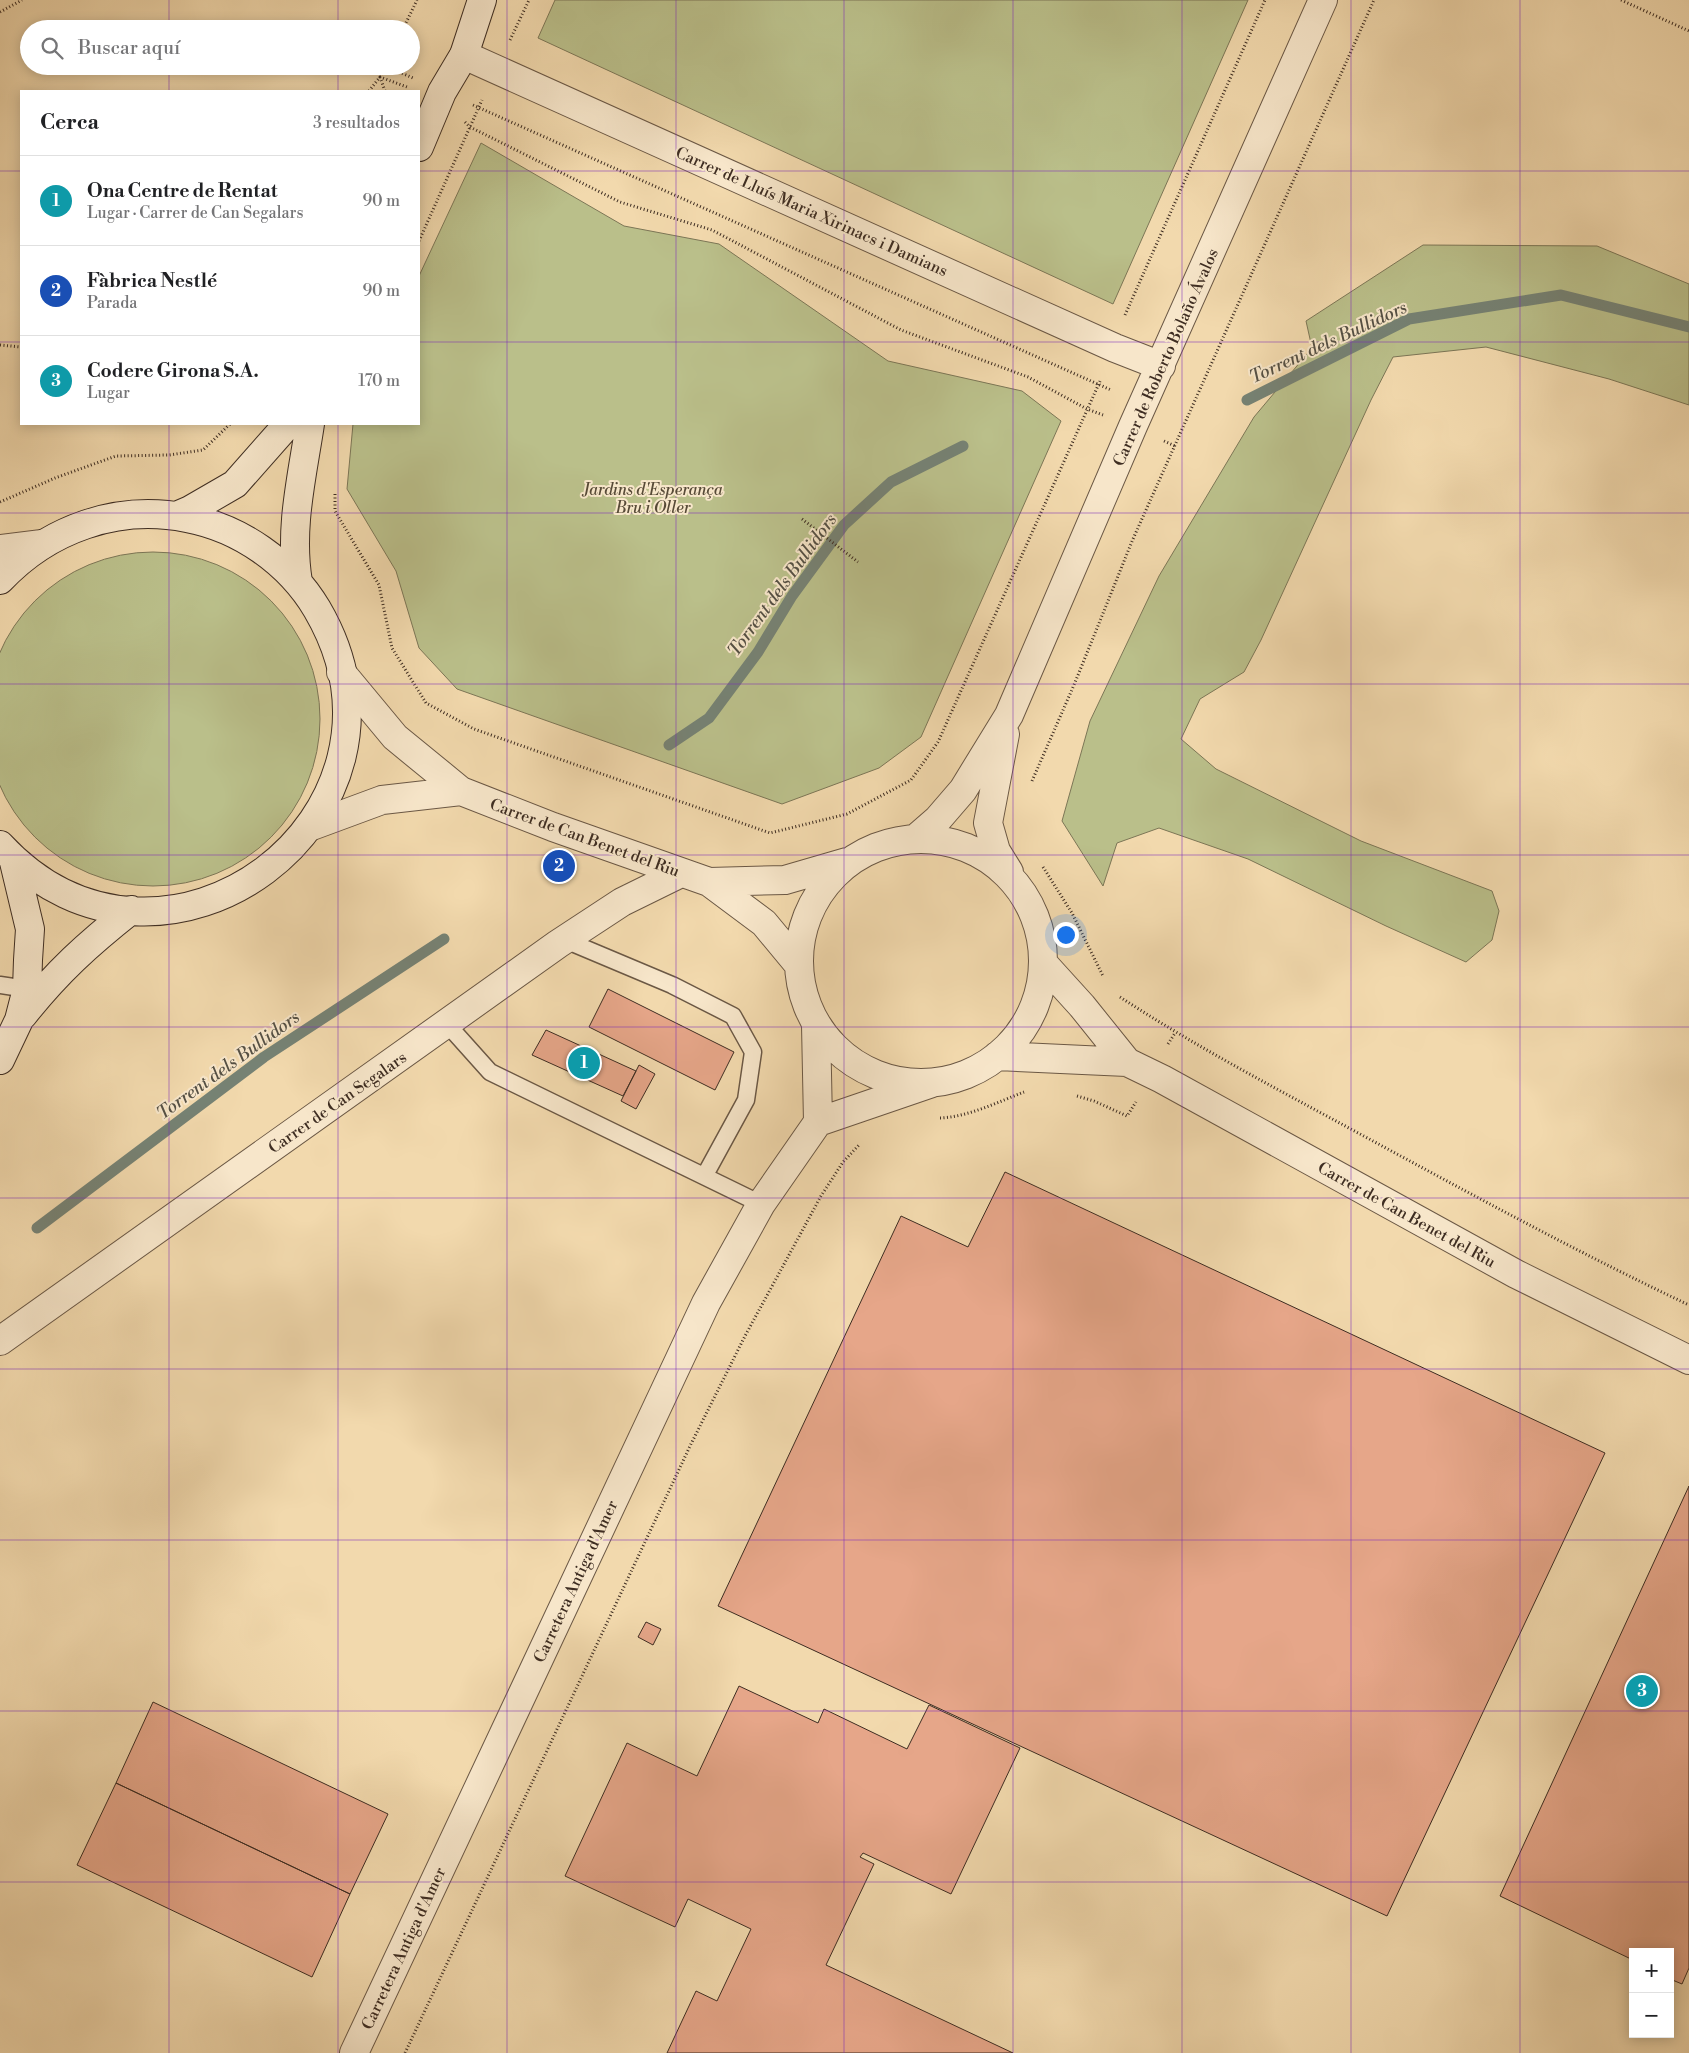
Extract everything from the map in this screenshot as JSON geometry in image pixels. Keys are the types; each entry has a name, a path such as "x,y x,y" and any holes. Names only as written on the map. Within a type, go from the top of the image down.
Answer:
{"street":[{"path":"420,145 440,96 464,55 482,0"},
{"name":"Carrer de Roberto Bolaño Ávalos","path":"915,838 938,819 963,790 1009,715 1138,415 1324,0"},
{"name":"Carrer de Lluís Maria Xirinacs i Damians","path":"464,55 497,68 1115,348 1161,366"},
{"path":"176,516 235,484 287,425"},
{"path":"298,582 294,560 294,528 310,425"},
{"path":"0,580 18,562 42,544 76,527 107,518 138,514 176,516 211,524 243,538 273,558 298,582 313,602 335,648 342,672 346,704 342,753 326,799 309,827 266,871 231,892 212,900 178,908 151,911 130,910 93,904 59,890 27,870 6,852"},
{"path":"0,549 42,544"},
{"name":"Carrer de Can Benet del Riu","path":"342,672 395,737 461,790 553,827 709,882 764,923 798,964"},
{"name":"Carrer de Roberto Bolaño Ávalos","path":"1009,715 988,823 996,851 1014,882"},
{"name":"Carrer de Can Benet del Riu","path":"309,827 382,800 461,790"},
{"path":"816,1025 818,1122 932,1083 966,1074 997,1056 1018,1034 1034,1008 1040,986 1043,963 1041,941 1036,920 1030,906 1014,882 991,860 962,845 931,838 915,838 881,845 850,861 822,889 812,906 799,944 798,964 803,996 816,1025 838,1051 866,1070 898,1081 932,1083"},
{"path":"0,1060 19,1020 27,989 30,929 6,852"},
{"name":"Carrer de Can Benet del Riu","path":"709,882 785,880 850,861"},
{"name":"Carrer de Can Segalars","path":"0,1341 565,940 622,902 681,873"},
{"path":"19,1020 48,983 84,947 130,910"},
{"name":"Carrer de Can Benet del Riu","path":"1043,963 1082,1006 1127,1062"},
{"name":"Carrer de Can Benet del Riu","path":"997,1056 1127,1062 1152,1073 1516,1274 1689,1360"},
{"name":"Carretera Antiga d'Amer","path":"354,2053 706,1303 761,1204 818,1122"}],"lane":[{"path":"565,940 672,985 733,1016 753,1052 746,1100 705,1175"},
{"path":"0,986 27,989"},
{"path":"447,1024 490,1072 705,1175 761,1204"}],"path":[{"path":"0,12 22,0"},
{"path":"407,20 417,0"},
{"path":"420,239 529,0"},
{"path":"335,492 335,511 379,585 392,648 426,704 474,729 770,833 847,814 911,780 938,742 1115,348 1120,326 1265,0"},
{"path":"1028,789 1074,685 1133,539 1374,0"},
{"path":"1621,0 1689,32"},
{"path":"402,75 440,96 1098,385 1138,415 1174,446"},
{"path":"380,77 408,88"},
{"path":"370,90 380,77"},
{"path":"380,77 386,90"},
{"path":"440,96 470,127 620,202 712,230 901,330 1028,377 1087,409 1138,415"},
{"path":"0,345 20,348"},
{"path":"0,502 55,478 116,456 169,455 203,450 229,425"},
{"path":"802,519 858,562"},
{"path":"1042,865 1072,913 1106,982"},
{"path":"1118,996 1175,1033 1399,1155 1598,1262 1689,1305"},
{"path":"1076,1095 1128,1116 1152,1073"},
{"path":"931,1118 950,1118 1026,1092"},
{"path":"405,2053 695,1436 750,1328 821,1196 842,1162 865,1141"}],"green space":[{"path":"555,0 1248,0 1113,304 538,38"},
{"name":"Jardins d'Esperança Bru i Oller","path":"481,143 624,226 719,244 888,361 1022,391 1061,421 921,737 879,768 782,804 457,689 419,648 396,571 347,489 353,425 420,425 420,274"},
{"path":"1423,245 1597,246 1689,284 1689,405 1609,379 1486,347 1393,357 1371,400 1261,640 1244,672 1200,699 1181,739 1216,769 1361,841 1492,891 1499,911 1492,940 1466,962 1386,926 1248,859 1159,828 1117,843 1103,886 1062,821 1090,721 1159,576 1254,417 1312,348 1306,321"},
{"path":"153,552 186,555 217,565 246,580 271,601 292,626 313,671 320,719 317,752 307,783 292,812 271,837 246,858 217,873 186,883 153,886 120,883 74,866 47,848 24,825 14,812 -1,783 -1,655 6,640 24,613 60,580 89,565 120,555"}],"building":[{"path":"608,989 734,1052 715,1090 589,1027"},
{"path":"546,1030 636,1071 623,1096 532,1055"},
{"path":"639,1065 655,1074 636,1109 621,1101"},
{"path":"1005,1172 1605,1453 1387,1916 718,1606 901,1216 968,1247"},
{"path":"1689,1486 1689,1968 1682,1984 1674,1981 1674,1948 1629,1948 1629,1958 1500,1896"},
{"path":"646,1622 661,1629 653,1645 638,1637"},
{"path":"739,1686 818,1723 824,1709 907,1749 929,1705 1020,1748 951,1894 863,1853 860,1857 874,1864 826,1965 1013,2053 667,2053 696,1991 717,2001 751,1929 688,1899 675,1927 565,1876 627,1743 697,1776"},
{"path":"153,1702 388,1814 350,1894 116,1783"},
{"path":"116,1783 350,1894 312,1977 77,1865"}],"waterway":[{"name":"Torrent dels Bullidors","path":"1247,400 1409,319 1561,295 1689,327"},
{"name":"Torrent dels Bullidors","path":"669,745 709,718 758,652 792,596 844,525 891,482 963,446"},
{"name":"Torrent dels Bullidors","path":"37,1228 264,1057 444,939"}],"place":[{"name":"Fàbrica Nestlé","path":"559,866"},
{"name":"Ona Centre de Rentat","path":"584,1063"},
{"name":"Codere Girona S.A.","path":"1642,1691"}]}
